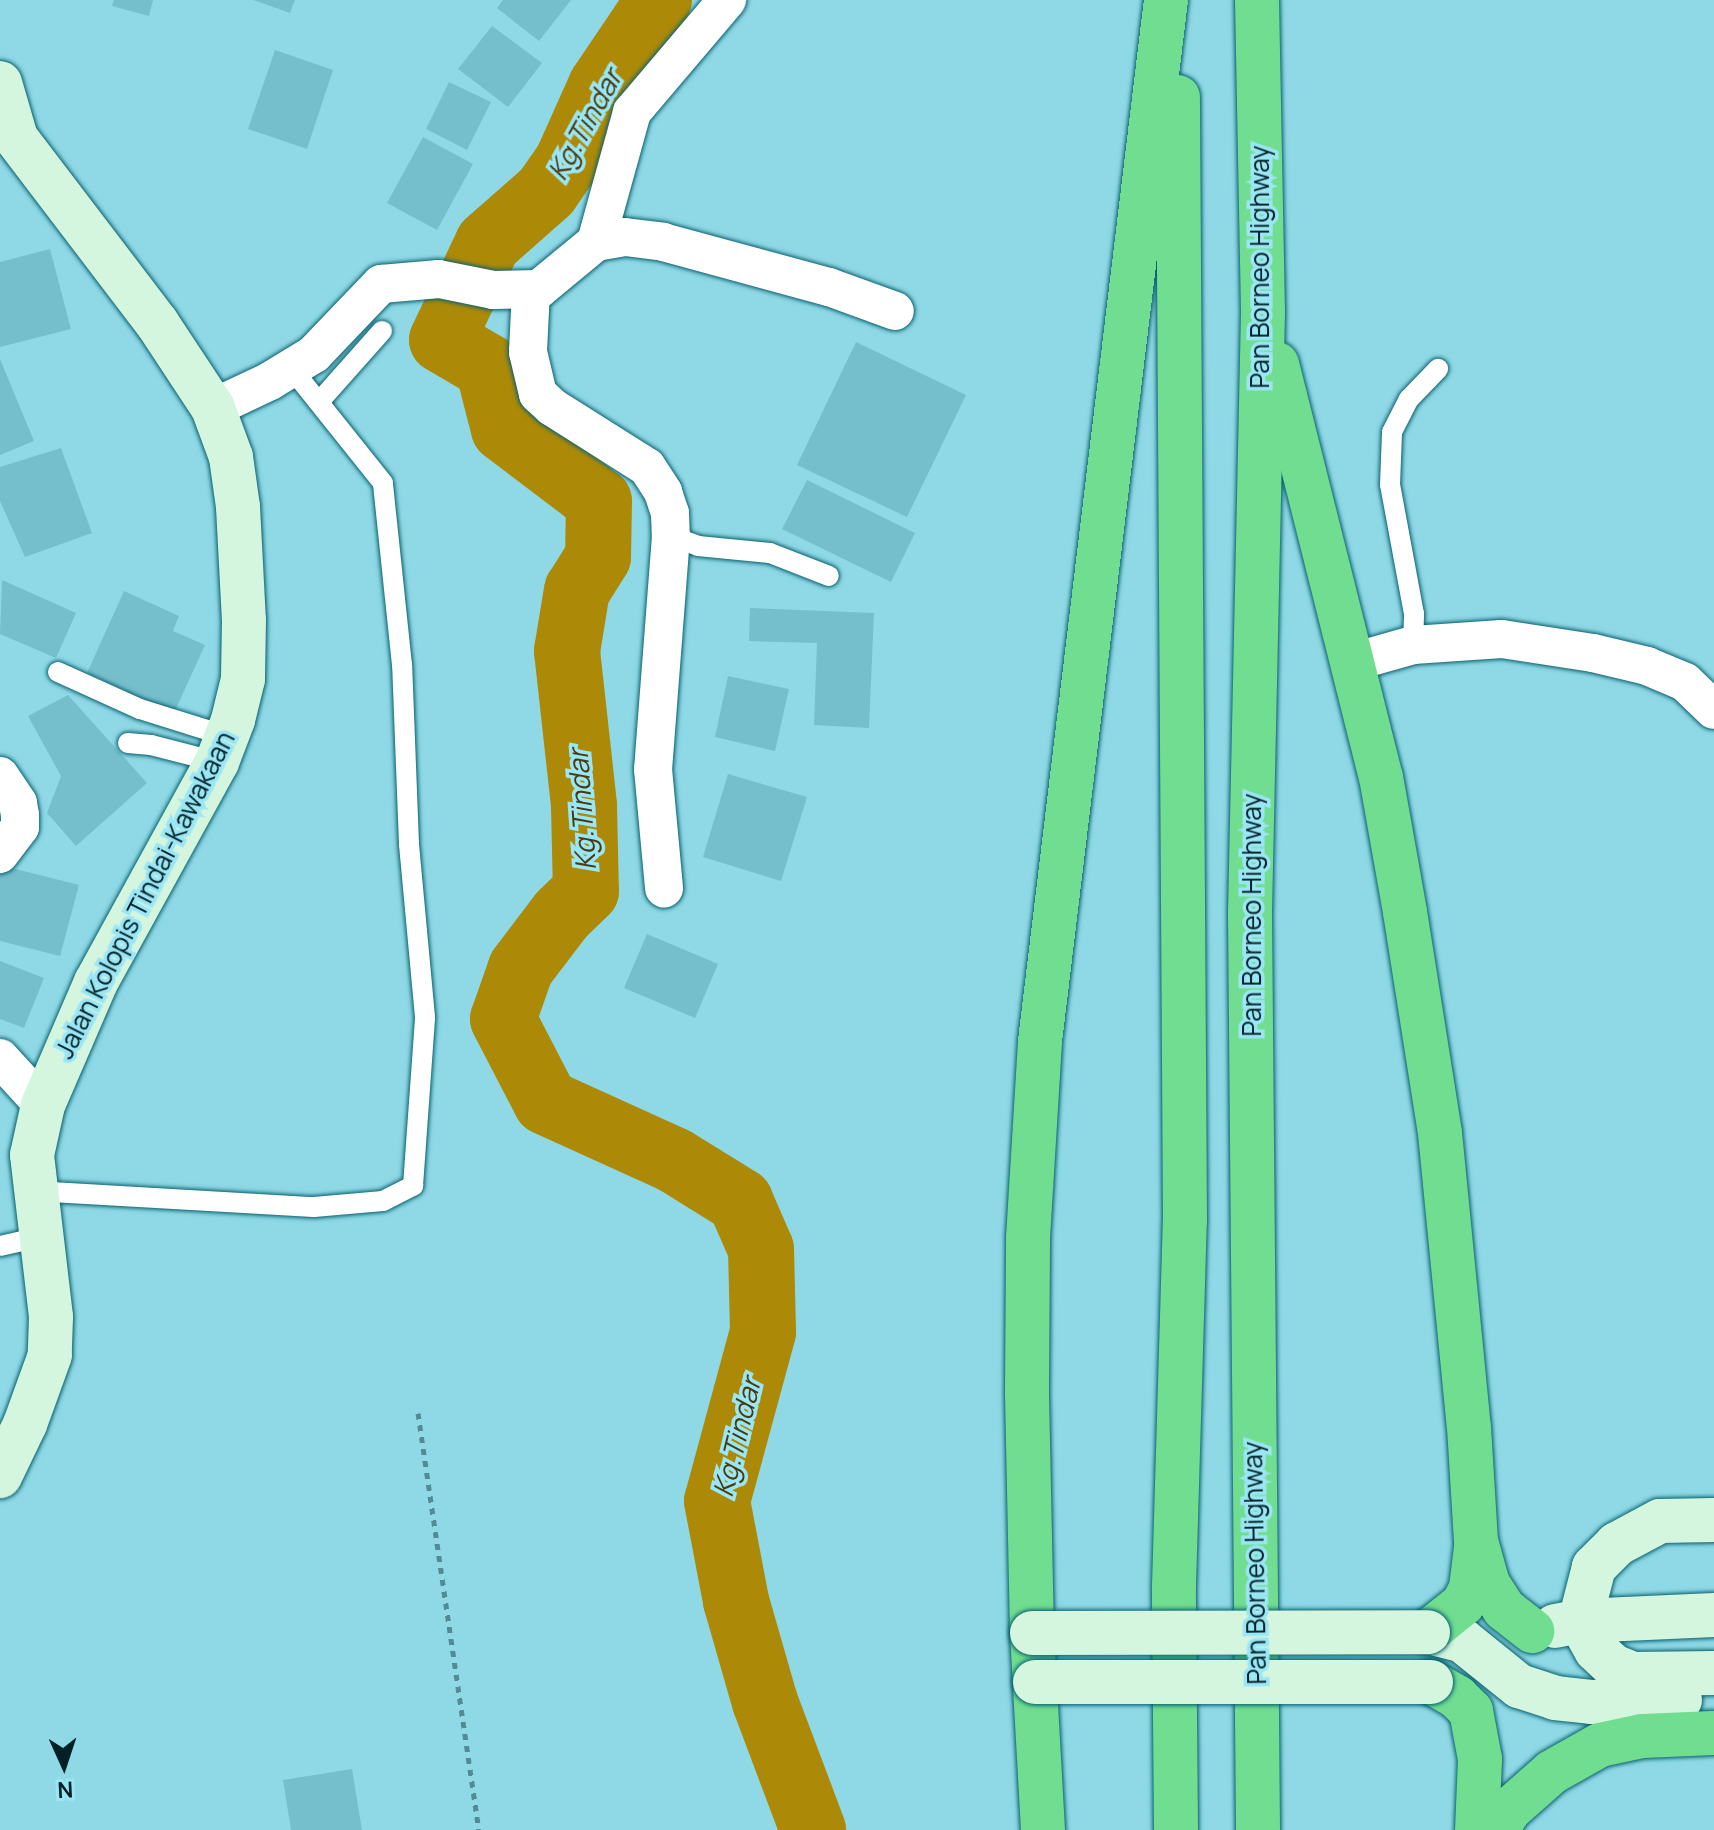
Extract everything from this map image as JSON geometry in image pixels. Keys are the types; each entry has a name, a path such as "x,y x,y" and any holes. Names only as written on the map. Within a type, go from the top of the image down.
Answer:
{"highway":[{"path":"1043,1830 1032,1633 1027,1390 1028,1238 1040,1041 1166,0"},
{"path":"1176,1830 1174,1586 1185,1221 1177,0"},
{"name":"Pan Borneo Highway","path":"1257,0 1263,312 1250,913 1258,1830"},
{"path":"1263,312 1384,792 1440,1133 1469,1427 1476,1541 1488,1584 1504,1609 1532,1631"},
{"path":"1428,1632 1451,1615 1467,1596 1476,1541"},
{"path":"1431,1682 1457,1697 1471,1711 1480,1759 1477,1830"},
{"path":"1497,1830 1509,1810 1552,1772 1600,1745 1642,1736 1714,1733"}],"main road":[{"name":"Jalan Kolopis Tindai-Kawakaan","path":"0,83 16,138 157,323 213,408 231,457 235,482 244,620 243,679 222,749 96,982 43,1105 32,1155 34,1191 20,1242 51,1317 50,1355 25,1424 0,1476"},
{"path":"1714,1520 1660,1521 1617,1544 1594,1567 1580,1621 1596,1650 1613,1666 1633,1674 1714,1673"},
{"path":"1035,1682 1431,1682 1493,1662 1532,1631 1580,1621 1714,1615"},
{"path":"1032,1633 1428,1632 1463,1641 1493,1662 1519,1686 1555,1698 1591,1702 1714,1700"}],"street":[{"path":"596,242 632,112 727,0"},
{"path":"213,408 292,369 314,354 381,284 439,279 493,290 531,290 553,279 596,242 625,237 663,242 829,287 895,311"},
{"path":"531,290 528,352 538,394 552,407 647,467 663,492 671,536 653,769 664,888"},
{"path":"1353,662 1413,645 1502,639 1593,653 1647,666 1685,682 1714,710"},
{"path":"0,776 18,803 20,827 0,854"},
{"path":"0,1058 43,1105"}],"lane":[{"path":"319,402 382,331"},
{"path":"34,1191 314,1207 383,1201 413,1186 425,1017 409,844 402,665 383,483 292,369"},
{"path":"1413,645 1414,614 1390,485 1392,432 1409,399 1438,369"},
{"path":"671,536 698,546 770,553 829,576"},
{"path":"58,672 222,749"},
{"path":"128,743 222,749"}],"path":[{"path":"418,1413 479,1830"}],"building":[{"path":"114,0 153,0 149,16 112,6"},
{"path":"253,0 295,0 290,13"},
{"path":"503,0 571,0 539,41 497,8"},
{"path":"492,26 542,63 508,107 458,69"},
{"path":"275,50 333,70 307,149 248,129"},
{"path":"449,82 491,102 467,150 426,129"},
{"path":"423,137 473,164 437,230 387,203"},
{"path":"50,249 71,329 0,347 0,262"},
{"path":"856,342 966,395 907,517 797,465"},
{"path":"0,359 34,441 0,455"},
{"path":"61,448 92,533 25,557 0,501 0,467"},
{"path":"807,480 915,533 891,582 782,529"},
{"path":"2,580 76,613 56,658 0,634"},
{"path":"124,591 179,616 173,631 205,645 174,713 87,673"},
{"path":"750,608 874,613 869,728 814,725 817,643 749,641"},
{"path":"728,676 789,689 775,751 715,737"},
{"path":"68,695 147,783 76,846 47,813 61,776 28,716"},
{"path":"728,774 807,797 781,881 703,857"},
{"path":"0,865 79,885 60,956 0,941"},
{"path":"647,934 718,964 695,1018 624,988"},
{"path":"0,961 44,978 24,1028 0,1019"},
{"path":"352,1769 362,1830 291,1830 283,1780"}],"waterway":[{"name":"Kg.Tindar","path":"659,0 601,86 567,162 547,191 488,243 442,340 488,367 504,429 599,501 598,557 577,590 567,651 584,806 586,891 562,914 521,968 503,1019 546,1102 674,1160 740,1201 761,1249 763,1332 717,1501 736,1601 765,1702 813,1830"}]}
